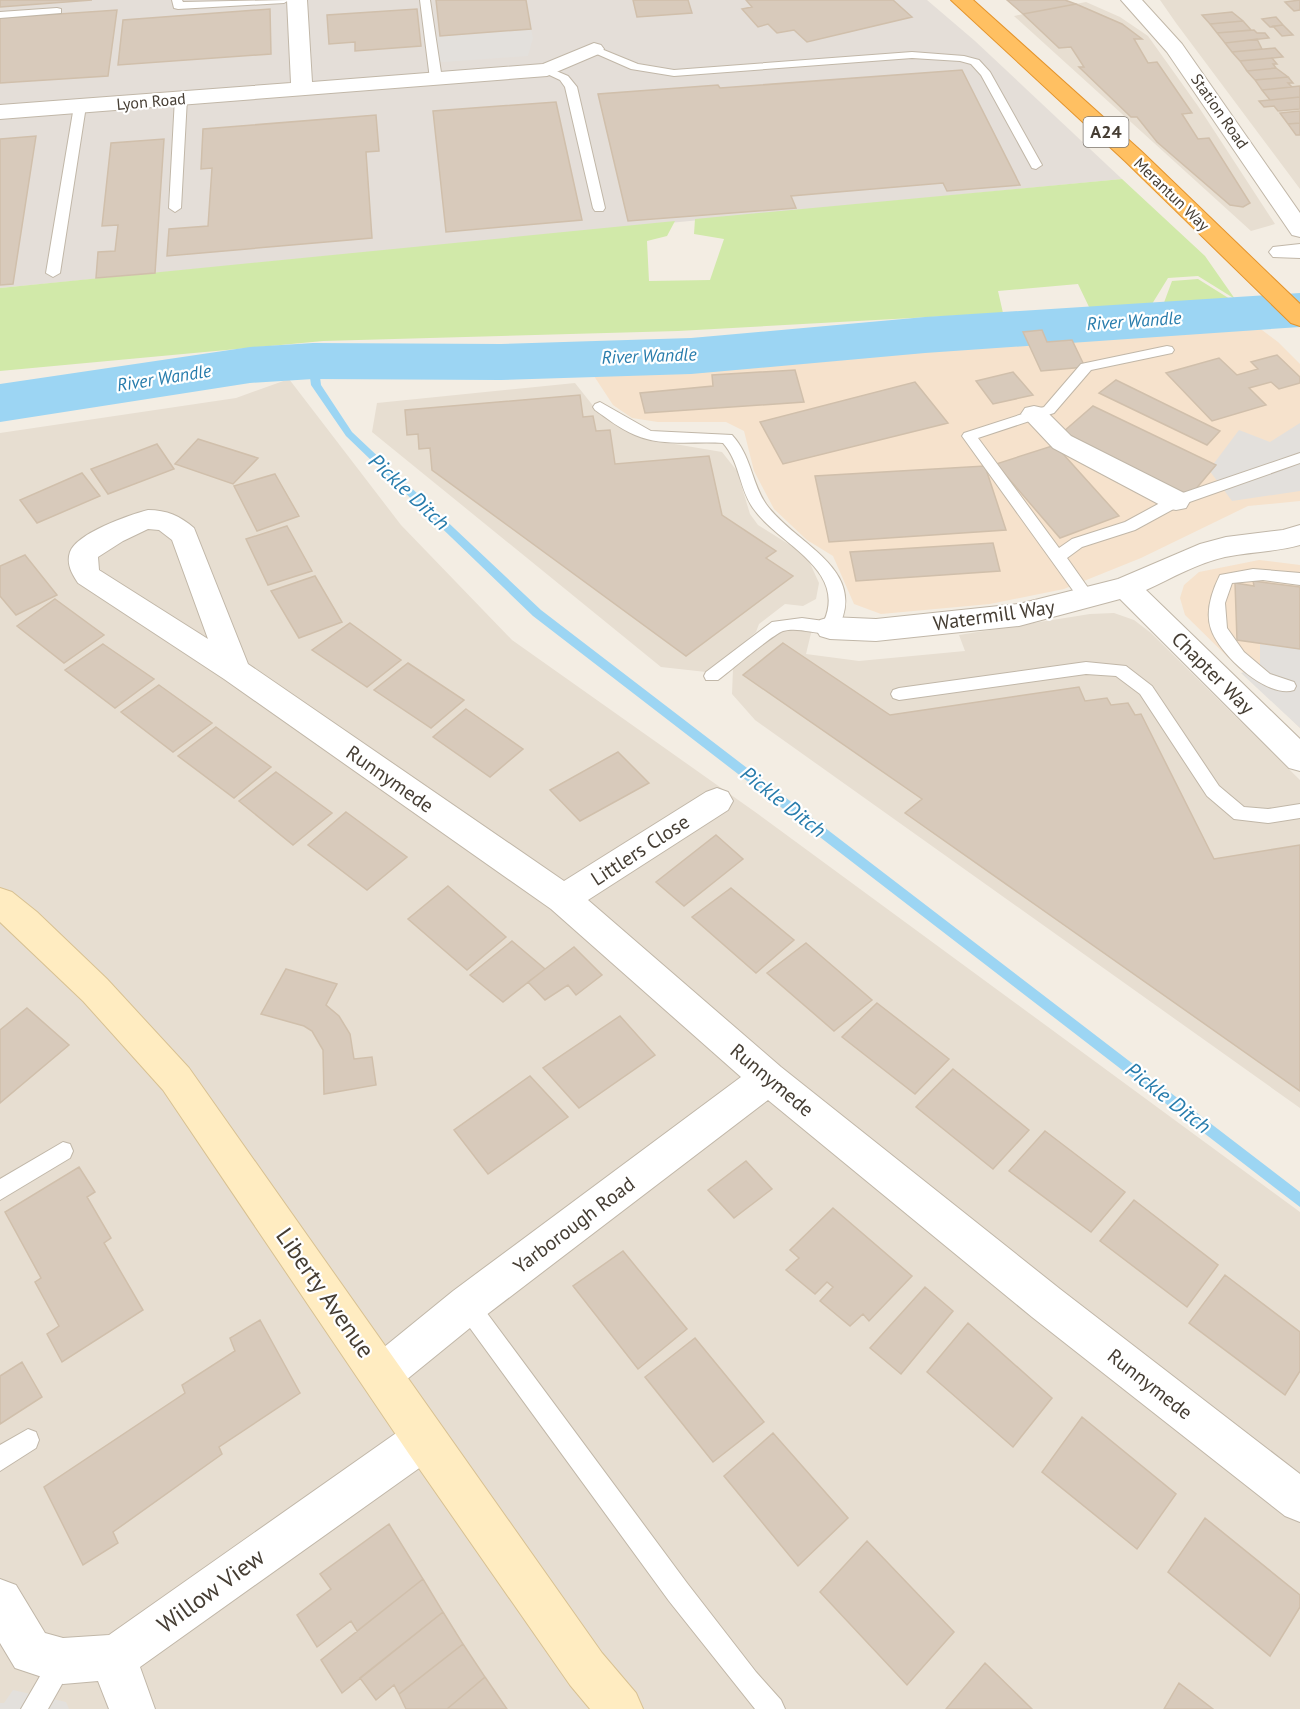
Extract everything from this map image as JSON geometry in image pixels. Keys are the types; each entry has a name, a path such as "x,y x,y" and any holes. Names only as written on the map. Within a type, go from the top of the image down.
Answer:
{"highway":[{"name":"Merantun Way","path":"961,0 1133,156 1300,318"}],"street":[{"path":"297,0 302,88"},
{"name":"Station Road","path":"1131,0 1175,48 1300,230"},
{"name":"Lyon Road","path":"0,112 547,70 594,49"},
{"path":"1034,414 1062,442 1176,501"},
{"name":"Runnymede","path":"235,671 184,535 168,522 149,519 129,526 110,534 84,553 83,566 88,576 235,671 563,899 768,1078 1046,1303 1300,1501"},
{"name":"Watermill Way","path":"830,628 876,630 1019,615 1126,587 1200,554 1226,547 1294,539"},
{"name":"Chapter Way","path":"1126,587 1300,759"},
{"name":"Littlers Close","path":"563,899 717,801"},
{"name":"Liberty Avenue","path":"0,902 95,990 176,1079 424,1440 586,1669 620,1709"},
{"name":"Yarborough Road","path":"381,1375 467,1305 768,1078"},
{"name":"Willow View","path":"0,1601 31,1652 63,1661 115,1657 144,1639 424,1440"},
{"path":"115,1657 121,1683 132,1709"}],"lane":[{"path":"177,0 178,6 284,0"},
{"path":"424,0 436,79"},
{"path":"0,15 57,11"},
{"path":"594,49 635,67 674,73 912,55 960,58 975,62 986,74 1036,165"},
{"path":"547,70 564,78 571,87 599,208"},
{"path":"175,208 181,98"},
{"path":"53,273 80,106"},
{"path":"1088,598 1056,558 969,436 1049,410 1086,367 1167,350"},
{"path":"600,407 634,429 648,435 669,439 727,438 739,449 759,504 777,526 819,558 827,569 835,589 838,606 830,628"},
{"path":"1056,558 1077,543 1130,526 1176,501 1300,458"},
{"path":"1287,686 1264,678 1238,656 1219,628 1217,603 1226,579 1236,575 1267,575 1300,579"},
{"name":"Watermill Way","path":"712,676 778,626 802,624 830,628"},
{"path":"899,694 1086,668 1120,670 1146,690 1213,791 1240,814 1268,816 1300,811"},
{"path":"0,1190 63,1151"},
{"path":"467,1305 678,1592 747,1681 772,1709"},
{"path":"0,1459 28,1440"},
{"path":"34,1709 63,1661"}],"shaded area":[{"path":"0,0 927,0 975,41 1122,179 0,288"},
{"path":"1160,0 1300,0 1300,189 1176,23"},
{"path":"1086,2 1120,17 1148,36 1198,106 1275,224 1251,231 1014,16"},
{"path":"531,29 533,38 528,56 438,62 431,37"},
{"path":"1246,318 1278,342 1300,364 1300,501 1248,506 1141,558 1064,589 990,604 881,614 854,604 833,556 807,540 774,509 754,471 744,431 726,422 658,422 632,418 613,405 594,376"},
{"path":"289,379 401,525 512,640 758,814 1300,1212 1300,1709 0,1709 0,433 236,398"},
{"path":"575,383 594,407 623,429 645,439 722,452 737,471 750,514 758,525 790,545 809,561 819,583 816,599 803,606 785,604 759,624 756,632 732,653 706,672 661,667 372,432 377,403"},
{"path":"1300,423 1300,491 1232,501 1209,470 1239,430 1270,442"},
{"path":"1259,560 1300,565 1300,728 1185,615 1180,598 1184,585 1199,572"},
{"path":"1114,613 1134,620 1151,633 1300,780 1300,1108 755,720 732,694 733,669 781,628 812,629 806,654 859,661 965,651 959,635 1090,614"},
{"path":"1260,644 1300,649 1300,728 1241,673 1260,667"},
{"path":"13,1690 66,1702 69,1709 0,1709 0,1703 4,1703"}],"green space":[{"path":"1122,179 1205,256 1235,299 1198,276 1168,278 1152,304 1090,309 1078,284 998,291 1003,313 678,331 323,341 0,371 0,288 675,221 667,236 647,241 649,281 710,280 724,239 694,234 695,219"},
{"path":"1198,279 1238,304 1162,308 1172,281"}],"building":[{"path":"0,0 92,0 0,7"},
{"path":"436,0 526,0 531,29 440,36"},
{"path":"633,0 688,0 692,13 637,17"},
{"path":"746,0 893,0 912,17 807,42 794,30 777,33 768,24 758,27 742,9 752,7"},
{"path":"1007,0 1065,0 1076,4 1023,14"},
{"path":"1300,0 1300,10 1294,11 1285,2"},
{"path":"1076,4 1122,24 1142,39 1134,39 1148,63 1157,62 1192,113 1182,114 1198,139 1209,138 1250,203 1243,207 1230,205 1157,142 1137,117 1131,117 1079,67 1084,67 1071,47 1059,48 1023,14"},
{"path":"270,9 271,54 118,65 123,20"},
{"path":"417,9 421,46 355,51 355,42 329,44 327,15"},
{"path":"117,10 108,76 0,83 0,18"},
{"path":"1232,12 1243,21 1210,24 1202,15"},
{"path":"1276,17 1283,25 1270,27 1262,19"},
{"path":"1243,21 1251,30 1217,33 1210,24"},
{"path":"1283,25 1293,35 1282,36 1273,26"},
{"path":"1254,30 1257,33 1265,33 1269,38 1225,43 1217,33"},
{"path":"1257,39 1262,49 1232,52 1225,43"},
{"path":"1275,48 1283,57 1240,61 1232,52"},
{"path":"1272,58 1277,64 1273,64 1276,68 1247,71 1240,61"},
{"path":"1276,68 1288,77 1255,80 1247,71"},
{"path":"962,70 1020,185 947,191 943,183 791,196 796,208 628,221 598,94 718,85 720,88"},
{"path":"1288,77 1293,83 1288,83 1292,87 1262,90 1255,80"},
{"path":"1300,86 1300,97 1270,100 1262,90"},
{"path":"1300,97 1300,109 1278,111 1274,106 1264,107 1259,101"},
{"path":"556,102 582,220 446,232 433,111"},
{"path":"1300,111 1300,123 1288,124 1280,113"},
{"path":"376,115 379,151 366,152 372,238 167,256 169,229 208,226 212,168 201,169 203,129"},
{"path":"1300,123 1300,135 1296,135 1288,124"},
{"path":"36,136 13,284 0,285 0,139"},
{"path":"164,139 155,273 96,278 98,252 115,251 118,225 102,226 111,143"},
{"path":"1042,330 1047,342 1072,340 1085,367 1041,371 1023,332"},
{"path":"1277,355 1300,377 1300,383 1279,389 1271,382 1249,388 1266,405 1212,421 1166,373 1219,358 1237,375 1258,369 1251,362"},
{"path":"795,370 804,402 645,413 640,393 713,386 712,375"},
{"path":"1013,372 1033,395 993,404 976,381"},
{"path":"1116,380 1220,431 1207,445 1099,393"},
{"path":"915,382 948,423 783,464 760,422"},
{"path":"580,395 583,417 593,416 596,431 610,430 615,464 709,456 722,515 776,551 766,558 793,576 686,656 432,470 430,448 419,449 418,434 407,435 405,410"},
{"path":"1093,406 1216,465 1189,497 1063,432"},
{"path":"198,439 258,458 233,484 175,464"},
{"path":"157,444 174,469 108,494 91,469"},
{"path":"1055,445 1119,516 1060,538 996,464"},
{"path":"985,466 1006,530 829,542 815,476"},
{"path":"82,473 100,496 37,523 20,500"},
{"path":"275,474 299,516 257,531 234,486"},
{"path":"287,526 312,571 268,585 246,539"},
{"path":"993,543 1000,571 856,581 850,552"},
{"path":"25,555 57,595 16,615 0,596 0,566"},
{"path":"315,576 342,622 299,638 271,591"},
{"path":"1253,581 1300,587 1300,649 1237,640 1235,583 1254,586"},
{"path":"55,599 104,635 64,663 17,626"},
{"path":"350,623 401,660 367,687 312,650"},
{"path":"783,643 890,715 1079,687 1085,701 1107,698 1111,705 1128,703 1135,715 1141,714 1214,859 1300,845 1300,1091 905,813 922,799 743,675"},
{"path":"103,644 154,679 115,708 65,670"},
{"path":"408,663 464,700 431,728 374,690"},
{"path":"159,685 212,723 173,752 121,712"},
{"path":"466,709 523,749 490,777 433,737"},
{"path":"216,727 271,767 234,798 178,756"},
{"path":"618,752 649,783 580,821 550,790"},
{"path":"276,772 332,813 293,845 239,801"},
{"path":"346,812 407,857 367,890 308,845"},
{"path":"716,835 743,859 684,906 656,882"},
{"path":"448,886 506,937 467,970 408,919"},
{"path":"731,888 794,940 756,973 692,917"},
{"path":"512,941 545,969 503,1002 470,975"},
{"path":"806,943 872,1000 834,1031 767,973"},
{"path":"574,947 602,975 576,995 568,985 545,1000 528,982"},
{"path":"286,969 337,984 326,1005 339,1016 350,1034 354,1059 372,1057 376,1085 324,1094 323,1050 312,1031 304,1026 261,1014"},
{"path":"877,1003 949,1059 915,1094 842,1037"},
{"path":"27,1008 69,1045 0,1103 0,1030"},
{"path":"620,1016 655,1055 579,1108 543,1068"},
{"path":"953,1069 1029,1130 993,1169 916,1107"},
{"path":"530,1076 568,1117 488,1174 454,1130"},
{"path":"1045,1131 1125,1192 1091,1232 1009,1171"},
{"path":"746,1161 772,1189 734,1218 708,1190"},
{"path":"79,1167 95,1192 87,1197 111,1238 104,1243 143,1310 62,1362 47,1334 59,1326 35,1282 41,1278 5,1212"},
{"path":"1134,1200 1218,1265 1187,1307 1100,1241"},
{"path":"833,1208 912,1276 869,1321 863,1314 850,1326 820,1301 833,1287 827,1282 815,1294 786,1270 799,1258 790,1250"},
{"path":"623,1251 687,1329 638,1369 573,1286"},
{"path":"1225,1275 1300,1332 1300,1371 1285,1395 1189,1323"},
{"path":"925,1287 953,1311 901,1374 870,1348"},
{"path":"260,1320 300,1393 219,1447 222,1454 113,1532 118,1543 83,1565 44,1487 185,1393 182,1385 235,1351 230,1338"},
{"path":"968,1323 1052,1398 1013,1447 927,1372"},
{"path":"695,1338 764,1422 713,1462 645,1377"},
{"path":"22,1362 42,1397 0,1424 0,1376"},
{"path":"1082,1417 1176,1494 1137,1549 1042,1472"},
{"path":"773,1433 848,1518 798,1566 724,1476"},
{"path":"1205,1518 1300,1595 1300,1607 1270,1656 1168,1572"},
{"path":"389,1524 423,1579 357,1631 351,1621 317,1647 297,1615 331,1589 320,1574"},
{"path":"867,1541 954,1632 907,1685 820,1592"},
{"path":"423,1579 443,1612 342,1693 321,1660"},
{"path":"443,1612 463,1644 399,1694 394,1685 376,1700 360,1678"},
{"path":"463,1644 485,1677 447,1709 406,1709 399,1694"},
{"path":"985,1663 1032,1709 946,1709"},
{"path":"485,1677 507,1709 447,1709"},
{"path":"1179,1683 1213,1709 1164,1709"}],"waterway":[{"name":"River Wandle","path":"0,403 250,365 313,361 501,362 691,356 925,335 1300,310"},
{"name":"Pickle Ditch","path":"313,361 316,385 349,434 537,613 1300,1200"}]}
